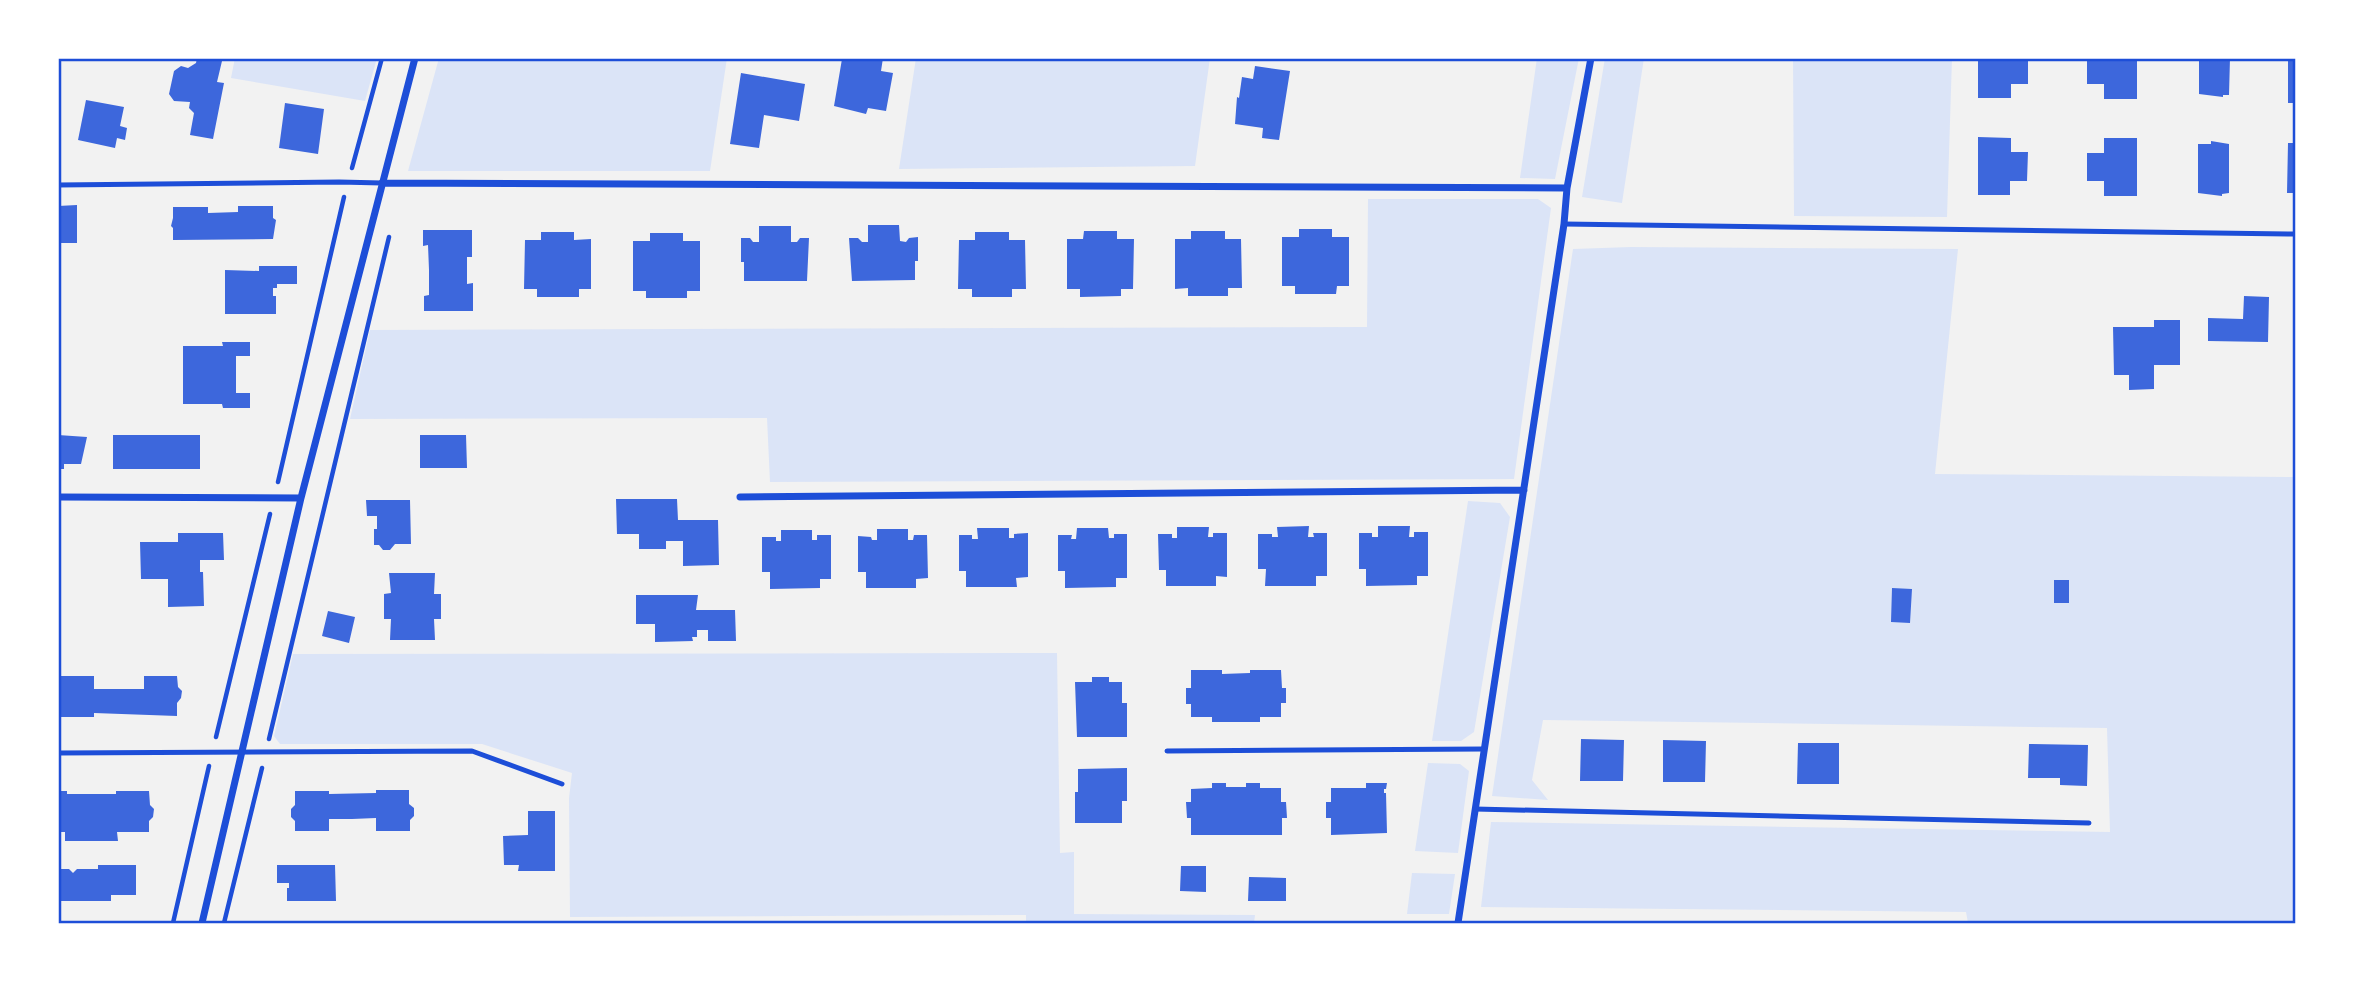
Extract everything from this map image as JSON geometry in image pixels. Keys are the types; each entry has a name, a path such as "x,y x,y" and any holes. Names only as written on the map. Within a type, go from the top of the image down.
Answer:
{"street":[{"path":"202,923 301,498 415,58"},
{"path":"1458,923 1564,224 1567,188 1591,58"},
{"path":"382,183 1567,188"},
{"path":"740,497 1524,490"},
{"path":"58,497 301,498"}],"lane":[{"path":"58,185 382,183"},
{"path":"1564,224 2295,234"},
{"path":"1167,751 1484,749"},
{"path":"58,753 472,751 562,784"},
{"path":"1475,809 2089,822"}],"path":[{"path":"224,923 391,225"}],"shaded area":[{"path":"235,58 377,58 365,101 231,78"},
{"path":"439,58 727,58 710,171 408,171"},
{"path":"916,58 1210,58 1195,166 899,169"},
{"path":"1537,58 1579,58 1555,179 1520,178"},
{"path":"1605,58 1644,58 1622,203 1582,197"},
{"path":"1793,58 1952,58 1947,217 1794,216"},
{"path":"1368,199 1538,199 1551,208 1514,479 770,482 767,418 350,419 370,330 1367,327"},
{"path":"1573,249 1958,249 1935,474 2295,477 2295,923 1968,923 1966,912 1481,907 1491,822 2110,832 2107,728 1543,720 1532,780 1548,800 1492,796"},
{"path":"1468,501 1500,503 1510,517 1474,732 1461,741 1432,741"},
{"path":"1057,653 1060,853 1074,852 1074,914 1255,915 1254,923 1026,923 1026,915 570,917 569,798 572,773 482,744 280,744 274,736 293,654"},
{"path":"1428,763 1460,764 1469,771 1458,853 1415,851"},
{"path":"1412,873 1455,874 1449,914 1407,914"}],"building":[{"path":"197,58 222,61 217,82 224,83 213,139 190,135 194,113 189,108 190,102 174,101 169,94 174,71 181,66 188,68 196,63"},
{"path":"859,58 883,58 881,71 893,73 886,111 868,108 866,114 834,106 842,59 858,61"},
{"path":"1978,58 2028,58 2028,84 2011,84 2011,98 1978,98"},
{"path":"2087,58 2137,58 2137,99 2104,99 2104,84 2087,84"},
{"path":"2199,58 2230,58 2229,95 2223,97 2199,94"},
{"path":"2288,58 2295,58 2295,103 2288,103"},
{"path":"1255,66 1290,71 1279,140 1262,138 1263,128 1235,124 1242,77 1253,79"},
{"path":"741,73 805,84 799,121 764,115 759,148 730,144"},
{"path":"86,100 124,107 120,126 127,128 125,140 117,138 115,148 78,140"},
{"path":"285,103 324,109 318,154 279,148"},
{"path":"1978,137 2011,138 2011,152 2028,152 2027,181 2010,181 2010,195 1978,195"},
{"path":"2104,138 2137,138 2137,196 2104,196 2104,181 2087,181 2087,153 2104,153"},
{"path":"2211,141 2229,144 2229,193 2222,196 2198,193 2198,144 2211,144"},
{"path":"2288,143 2295,143 2295,193 2287,193"},
{"path":"77,205 77,243 58,243 58,206"},
{"path":"238,206 273,206 273,218 276,220 273,239 173,240 173,207 208,207 208,213 238,212"},
{"path":"868,225 899,225 900,241 906,242 909,238 918,237 915,280 852,281 849,238 868,242"},
{"path":"759,226 791,226 791,242 809,238 807,281 744,281 741,238 759,242"},
{"path":"1299,229 1332,229 1332,237 1349,237 1349,286 1337,286 1336,294 1295,294 1295,286 1282,286 1282,237 1299,237"},
{"path":"423,230 472,230 472,257 467,257 467,284 473,283 473,311 424,311 424,296 429,295 429,270 428,245 423,246"},
{"path":"1084,231 1117,231 1117,239 1134,239 1133,289 1121,289 1121,296 1080,297 1080,289 1067,289 1067,239 1083,239"},
{"path":"1191,231 1225,231 1225,239 1241,239 1242,288 1228,288 1228,296 1188,296 1188,288 1175,289 1175,239 1191,239"},
{"path":"541,232 574,232 574,240 591,239 591,289 579,289 579,297 537,297 537,289 524,289 525,240 541,240"},
{"path":"975,232 1009,232 1009,240 1025,240 1026,289 1012,289 1012,297 972,297 972,289 958,289 959,240 975,240"},
{"path":"650,233 683,233 683,241 700,241 700,291 687,291 687,298 646,298 646,291 633,291 633,241 650,241"},
{"path":"259,266 297,266 297,284 277,284 277,288 273,288 276,314 225,314 225,270 259,271"},
{"path":"2244,296 2269,297 2268,342 2208,341 2208,318 2243,319"},
{"path":"2154,320 2180,320 2180,365 2154,365 2154,389 2129,390 2129,375 2114,375 2113,327 2154,327"},
{"path":"222,342 250,342 250,356 236,356 236,393 250,393 250,408 223,408 222,404 183,404 183,346 223,346"},
{"path":"58,435 87,437 81,464 64,464 64,469 58,469"},
{"path":"113,435 200,435 200,469 113,469"},
{"path":"420,435 466,435 467,468 420,468"},
{"path":"616,499 677,499 678,520 718,520 719,565 683,566 683,541 666,541 666,549 639,549 639,534 617,534"},
{"path":"366,500 410,500 411,544 395,544 390,550 374,545 377,516 367,516"},
{"path":"1309,526 1308,537 1314,537 1313,533 1327,533 1327,576 1316,576 1316,586 1265,586 1266,569 1258,569 1258,534 1278,537 1277,527"},
{"path":"1378,526 1410,526 1409,537 1414,537 1414,532 1428,532 1428,576 1417,576 1417,585 1366,586 1366,569 1359,569 1359,533 1372,533 1372,537 1378,537"},
{"path":"1177,527 1209,527 1208,537 1213,537 1213,533 1227,533 1227,577 1216,576 1216,586 1166,586 1166,570 1159,570 1158,534 1172,534 1172,538 1177,538"},
{"path":"977,528 1009,528 1009,538 1014,538 1014,534 1028,533 1028,577 1016,578 1017,587 966,587 966,571 959,571 959,535 972,535 972,539 978,539"},
{"path":"1077,528 1108,528 1109,538 1114,538 1114,534 1127,534 1127,578 1116,578 1116,587 1065,588 1065,571 1058,571 1058,535 1072,535 1071,539 1076,539"},
{"path":"877,529 908,529 908,540 913,540 914,535 927,535 928,578 916,579 916,588 866,588 866,572 858,572 858,536 877,540"},
{"path":"781,530 812,530 812,540 817,540 817,535 831,535 831,579 820,579 820,588 770,589 770,572 762,572 762,537 776,537 776,541 781,541"},
{"path":"178,533 223,533 224,560 200,560 204,606 168,607 168,579 141,579 140,542 178,542"},
{"path":"389,573 435,573 434,594 441,594 441,619 434,619 435,640 390,640 391,619 384,619 384,594 391,593"},
{"path":"2054,580 2069,580 2069,603 2054,603"},
{"path":"1892,588 1912,589 1910,623 1891,622"},
{"path":"636,595 698,595 696,610 735,610 736,641 708,641 708,630 697,630 697,637 692,637 693,641 655,642 655,624 636,624"},
{"path":"328,611 355,617 349,643 322,636"},
{"path":"1191,670 1222,670 1222,674 1281,670 1282,688 1286,688 1286,703 1281,703 1281,717 1260,717 1260,722 1212,722 1212,717 1191,717 1191,704 1186,704 1186,688 1191,688"},
{"path":"61,676 94,676 94,689 144,689 144,676 177,676 178,687 182,691 177,703 177,716 94,713 94,717 61,717 58,690 61,687"},
{"path":"1092,677 1109,677 1109,682 1122,682 1122,703 1127,703 1127,737 1077,737 1075,682 1092,682"},
{"path":"1581,739 1624,740 1623,781 1580,781"},
{"path":"1663,740 1706,741 1705,782 1663,782"},
{"path":"1798,743 1839,743 1839,784 1797,784"},
{"path":"2029,744 2088,745 2087,786 2060,785 2060,778 2028,778"},
{"path":"1127,768 1127,801 1122,801 1122,823 1075,823 1078,769"},
{"path":"1212,783 1226,783 1226,787 1246,787 1246,783 1260,783 1260,788 1281,788 1281,802 1286,802 1287,818 1282,818 1282,835 1191,835 1191,818 1187,818 1186,802 1191,802 1191,789 1212,788"},
{"path":"1366,783 1387,783 1384,793 1387,833 1331,835 1331,818 1326,818 1326,802 1331,802 1331,788 1366,788"},
{"path":"376,790 409,790 409,804 414,808 410,831 376,831 376,818 329,819 329,831 295,831 291,809 295,805 295,791 329,791 329,794 376,793"},
{"path":"58,791 67,791 67,794 116,794 116,791 149,791 150,805 154,809 153,817 149,821 149,832 117,832 118,841 65,841 65,832 58,832"},
{"path":"528,811 555,811 555,871 518,871 519,865 504,865 503,836 528,835"},
{"path":"98,865 136,865 136,895 111,895 111,901 58,901 58,869 69,869 73,873 77,869 98,869"},
{"path":"277,865 335,865 336,901 287,901 289,883 277,883"},
{"path":"1181,866 1206,866 1206,892 1180,891"},
{"path":"1249,877 1286,878 1286,901 1248,901"}]}
